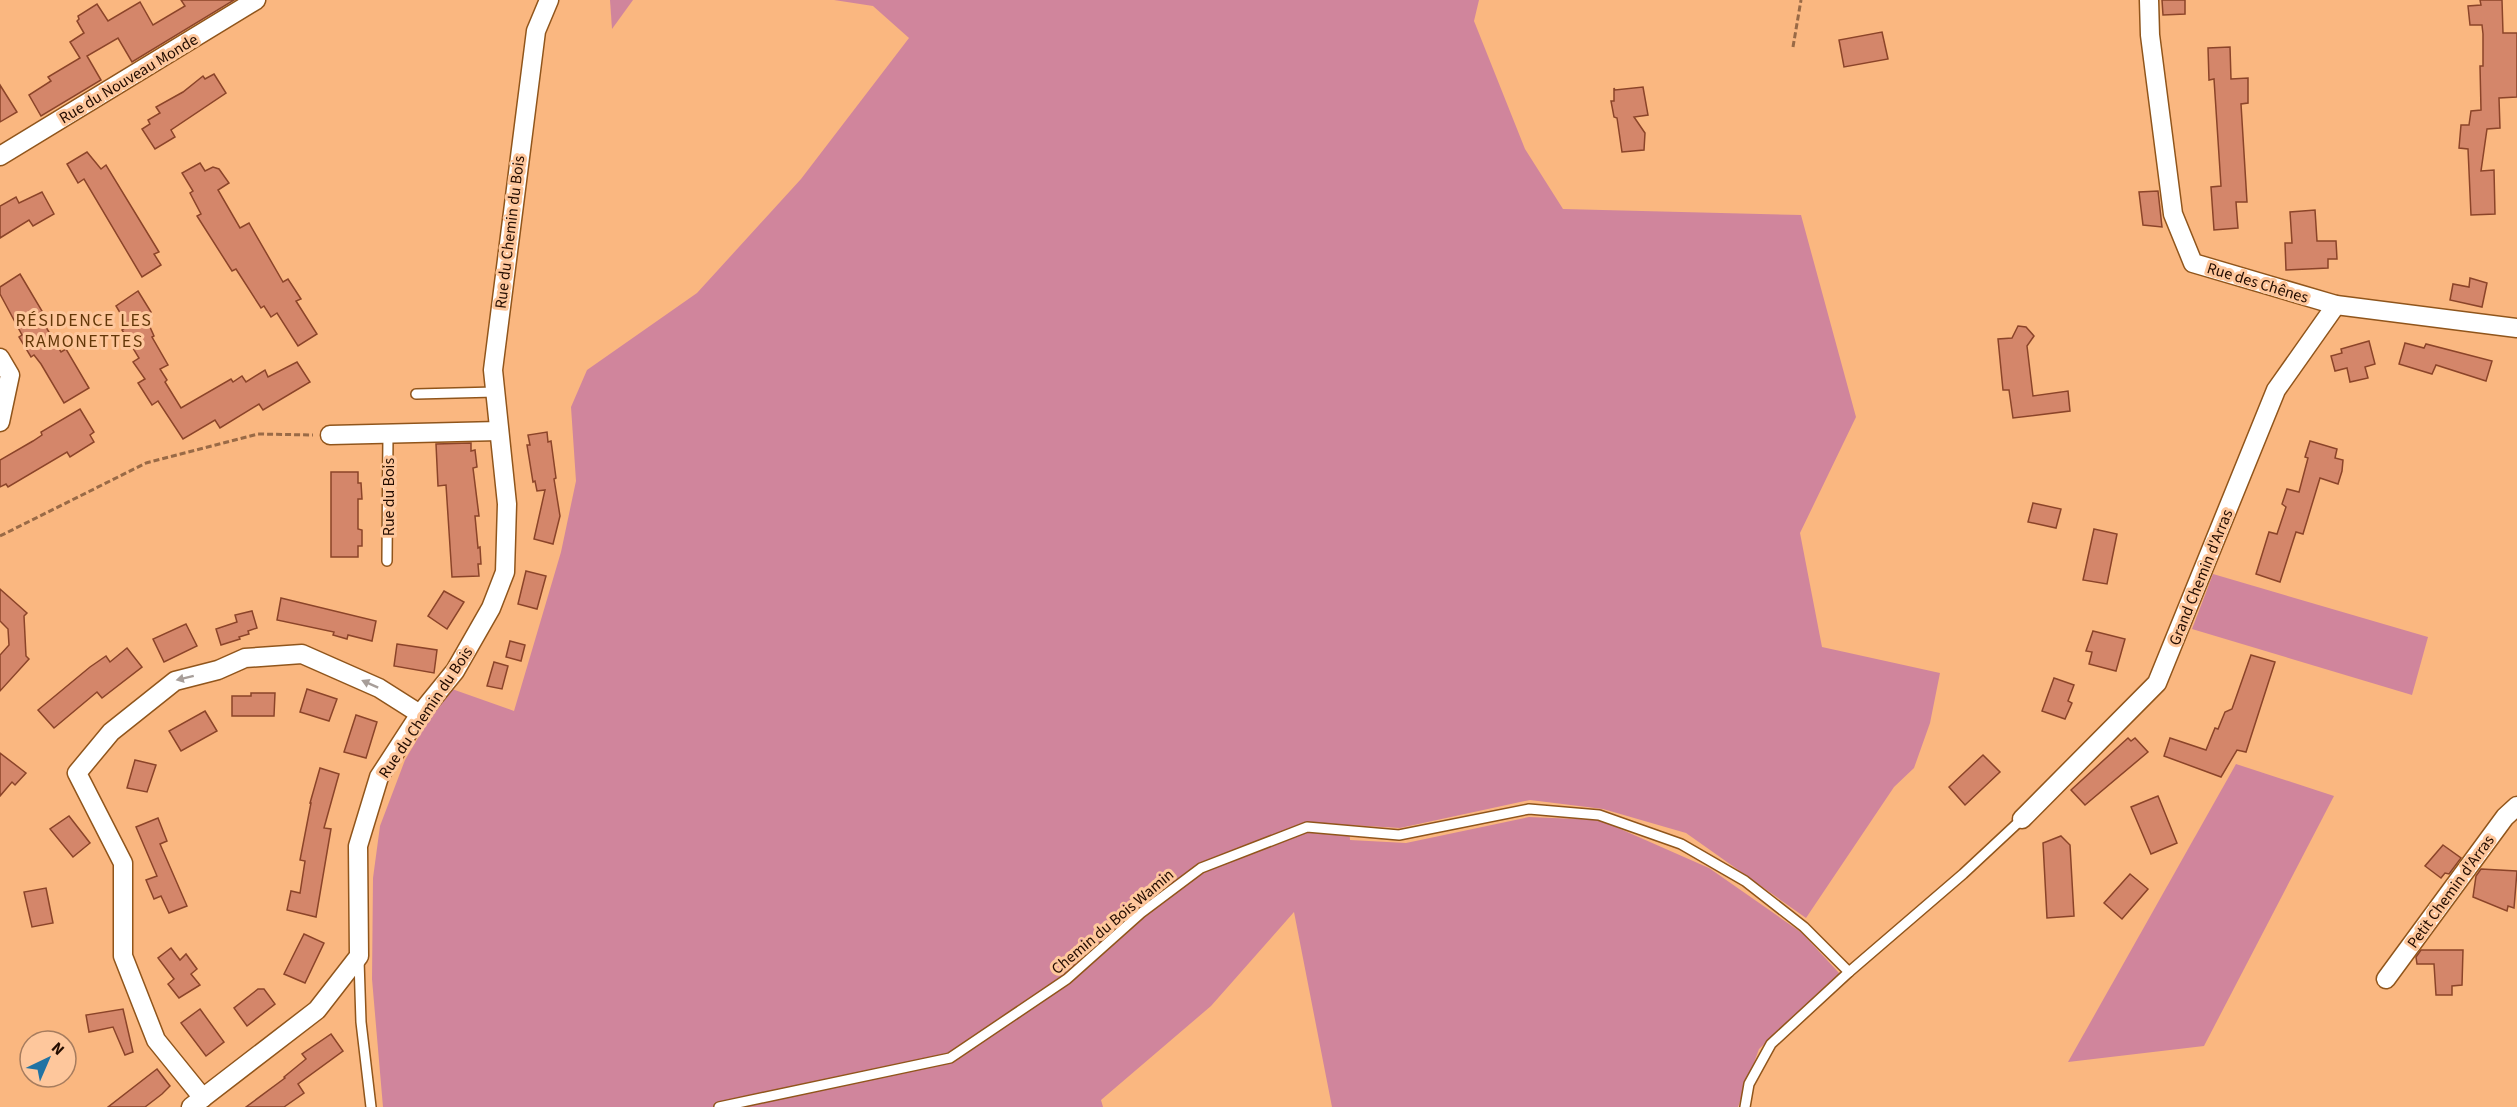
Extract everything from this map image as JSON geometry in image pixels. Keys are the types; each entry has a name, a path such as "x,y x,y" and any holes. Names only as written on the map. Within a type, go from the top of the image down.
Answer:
{"street":[{"name":"Rue du Nouveau Monde","path":"0,156 256,0"},
{"name":"Rue du Chemin du Bois","path":"359,956 358,846 379,777 420,714 455,671 491,608 505,572 507,504 493,370 536,31 549,0"},
{"name":"Rue des Chênes","path":"2149,0 2150,35 2173,214 2193,263 2336,305 2517,328"},
{"name":"Grand Chemin d'Arras","path":"2022,819 2157,683 2276,390 2336,305"},
{"path":"0,358 10,375 0,422"},
{"name":"Rue du Bois","path":"330,435 499,431"},
{"path":"359,956 317,1010 197,1102 156,1040 123,956 123,863 76,773 111,732 175,681 218,670 245,658 302,654 379,688 420,714"},
{"name":"Petit Chemin d'Arras","path":"2386,979 2505,817 2517,806"}],"lane":[{"path":"416,394 495,392"},
{"name":"Rue du Bois","path":"387,561 388,434"},
{"name":"Chemin du Bois Wamin","path":"719,1107 950,1058 1067,979 1141,912 1201,868 1307,827 1399,835 1529,809 1599,815 1682,844 1745,881 1804,927 1849,972"},
{"path":"1745,1107 1749,1084 1771,1044 2022,819"},
{"path":"359,956 361,1022 371,1107"}],"path":[{"path":"1793,47 1801,0"},
{"path":"0,536 146,463 258,434 330,435"}],"shaded area":[{"path":"610,0 633,0 612,29"},
{"path":"834,0 1479,0 1474,21 1525,149 1563,209 1801,215 1856,417 1800,533 1822,647 1940,673 1930,723 1914,768 1894,787 1806,918 1686,833 1603,809 1530,800 1400,828 1349,825 1350,840 1406,843 1529,817 1600,820 1709,868 1802,933 1840,974 1759,1049 1738,1107 1332,1107 1294,912 1211,1006 1101,1100 1103,1107 383,1107 372,979 373,878 380,826 405,760 428,721 452,689 514,711 561,552 576,481 571,407 587,370 697,293 801,179 909,38 873,6"},
{"path":"2213,574 2428,637 2412,695 2192,629"},
{"path":"2236,764 2334,796 2204,1046 2068,1062"}],"building":[{"path":"181,0 234,0 132,62 118,38 87,56 101,80 41,116 29,95 51,81 48,77 80,58 70,42 84,33 77,21 78,16 97,4 108,21 140,2 153,25 185,6"},
{"path":"2162,0 2185,0 2185,14 2163,15"},
{"path":"2480,0 2502,0 2503,33 2517,33 2517,97 2499,98 2500,128 2487,129 2481,171 2494,170 2495,214 2471,215 2468,149 2459,148 2461,125 2469,125 2471,111 2481,110 2482,25 2470,25 2468,6 2481,5"},
{"path":"1882,32 1888,59 1844,67 1839,40"},
{"path":"2230,47 2231,79 2248,78 2248,103 2241,104 2247,202 2236,202 2238,228 2214,230 2211,187 2221,186 2214,79 2209,80 2208,48"},
{"path":"214,74 226,93 171,130 175,137 155,149 142,129 150,124 148,120 160,113 156,107 183,92 203,76 205,79"},
{"path":"0,85 17,112 0,122"},
{"path":"1643,87 1648,115 1634,117 1645,133 1644,150 1622,152 1617,118 1614,117 1611,101 1614,101 1614,88 1615,90"},
{"path":"87,152 101,169 106,165 159,252 154,254 161,265 142,277 84,179 78,183 67,164"},
{"path":"200,163 205,171 213,167 219,169 229,183 218,190 240,228 249,223 283,282 288,279 301,299 296,301 317,334 298,346 277,313 271,317 264,306 261,308 236,269 232,271 197,216 201,214 190,193 193,191 182,173"},
{"path":"2158,191 2162,227 2143,225 2139,192"},
{"path":"42,192 54,214 33,226 29,220 0,238 0,206 16,197 19,203"},
{"path":"2315,210 2317,241 2336,241 2337,259 2328,259 2328,268 2286,270 2285,243 2292,243 2290,212"},
{"path":"20,274 42,311 38,314 61,352 66,349 89,388 64,403 41,364 34,355 31,357 19,337 22,335 0,294 0,287"},
{"path":"2470,278 2487,283 2482,307 2450,300 2453,284 2469,287"},
{"path":"138,291 151,312 145,316 154,336 152,337 168,365 160,369 181,408 231,379 233,382 242,376 246,382 265,370 268,377 297,362 310,382 263,410 259,404 220,428 215,420 183,439 158,401 152,405 138,383 145,379 133,362 139,358 122,330 128,326 116,306"},
{"path":"2018,326 2026,327 2034,336 2027,346 2033,396 2068,391 2070,411 2013,418 2009,390 2003,390 1998,339 2012,338"},
{"path":"2369,341 2375,364 2365,367 2368,378 2350,382 2347,368 2335,371 2331,356 2342,353 2341,349"},
{"path":"2405,343 2424,348 2426,344 2492,361 2486,381 2436,365 2432,374 2399,364"},
{"path":"80,409 94,432 90,435 94,442 70,457 67,452 8,487 6,484 0,487 0,460"},
{"path":"547,432 548,442 551,441 560,516 553,544 534,539 545,490 537,491 535,481 533,482 527,445 530,445 528,435"},
{"path":"2310,441 2337,449 2335,458 2343,460 2342,471 2338,484 2320,478 2303,534 2296,532 2280,582 2256,574 2269,532 2277,534 2286,507 2282,504 2287,489 2299,492"},
{"path":"471,443 471,451 475,450 477,467 473,468 479,516 475,516 481,564 478,564 479,576 452,577 446,485 438,486 436,444"},
{"path":"331,472 358,472 362,499 358,499 358,529 362,530 362,546 358,546 358,557 331,557"},
{"path":"2033,503 2061,509 2056,528 2028,522"},
{"path":"2094,529 2117,534 2107,584 2083,580"},
{"path":"526,571 546,576 537,609 518,604"},
{"path":"0,589 27,613 24,616 26,656 29,659 0,691 0,655 9,645 8,629 0,621"},
{"path":"444,591 464,602 447,629 428,616"},
{"path":"281,598 376,621 372,641 348,635 347,639 333,635 334,632 277,620"},
{"path":"252,611 257,628 248,631 249,634 239,637 240,639 221,645 216,629 237,622 235,615"},
{"path":"186,624 197,646 164,662 153,639"},
{"path":"2093,631 2125,639 2116,671 2089,664 2092,652 2086,651"},
{"path":"510,641 525,645 521,661 506,657"},
{"path":"397,644 437,650 434,673 394,666"},
{"path":"127,648 142,667 102,698 97,692 54,728 38,710 90,667 106,656 110,662"},
{"path":"2251,655 2275,662 2246,752 2237,750 2221,777 2164,756 2170,738 2206,750 2225,712 2232,709"},
{"path":"494,662 508,666 502,689 487,686"},
{"path":"2054,678 2074,685 2068,701 2072,703 2065,719 2042,711"},
{"path":"307,689 337,699 329,721 300,712"},
{"path":"251,693 275,693 274,716 232,716 232,696 251,696"},
{"path":"205,711 217,731 181,751 169,731"},
{"path":"356,715 377,722 366,758 344,752"},
{"path":"2128,738 2131,741 2135,738 2148,752 2085,805 2071,790"},
{"path":"0,753 26,773 15,785 12,782 0,796"},
{"path":"1983,755 2000,772 1965,805 1949,787"},
{"path":"135,760 156,765 147,792 127,788"},
{"path":"320,768 339,774 324,828 331,829 316,917 287,910 291,891 300,893 305,861 300,860 310,803"},
{"path":"2158,796 2177,843 2151,854 2131,807"},
{"path":"69,816 90,843 73,857 50,829"},
{"path":"158,818 167,841 160,844 187,906 169,913 161,896 154,899 146,880 157,876 136,827"},
{"path":"2061,836 2070,845 2074,916 2047,918 2043,843"},
{"path":"2443,845 2461,858 2449,874 2445,873 2441,878 2425,866"},
{"path":"2481,869 2517,871 2514,908 2508,906 2507,911 2473,897 2476,876"},
{"path":"2130,874 2148,889 2122,919 2104,903"},
{"path":"46,888 53,923 32,927 24,892"},
{"path":"304,934 324,943 305,983 284,974"},
{"path":"171,948 180,960 186,954 197,969 191,974 200,985 179,998 168,984 174,979 158,958"},
{"path":"2421,950 2463,950 2462,985 2452,986 2452,995 2436,995 2434,964 2417,964 2416,957"},
{"path":"258,989 264,989 275,1004 247,1026 234,1008"},
{"path":"123,1009 133,1052 125,1055 113,1027 89,1032 86,1015"},
{"path":"200,1009 224,1042 206,1056 181,1023"},
{"path":"331,1034 343,1051 298,1084 304,1093 284,1107 246,1107 306,1059 302,1054"},
{"path":"157,1069 170,1086 162,1094 145,1107 108,1107"}],"district":[{"name":"RÉSIDENCE LES RAMONETTES","path":"84,330"}]}
